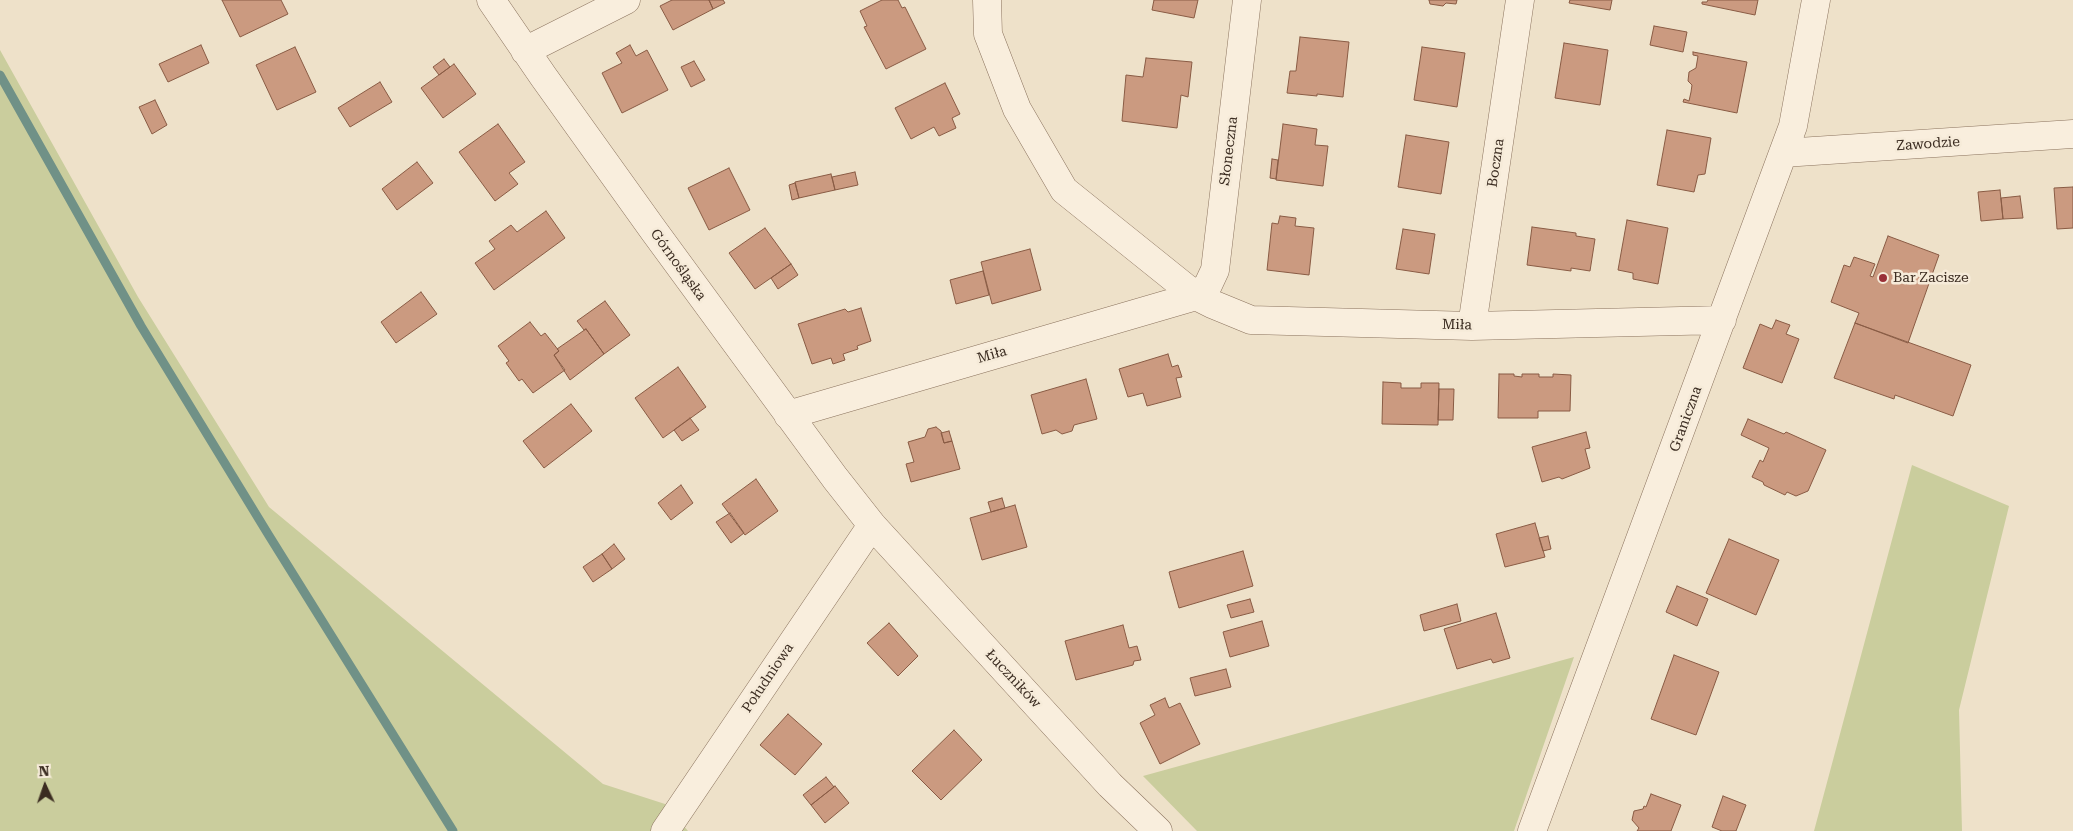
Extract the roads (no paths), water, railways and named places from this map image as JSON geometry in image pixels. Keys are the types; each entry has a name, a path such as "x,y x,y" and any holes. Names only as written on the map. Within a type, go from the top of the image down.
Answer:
{"street":[{"name":"Górnośląska","path":"491,0 525,51 788,415 872,525"},
{"path":"525,51 626,0"},
{"name":"Miła","path":"987,0 988,34 1017,109 1064,190 1196,296 1251,320 1472,326 1722,320"},
{"name":"Słoneczna","path":"1196,296 1208,285 1215,270 1247,0"},
{"name":"Boczna","path":"1472,326 1520,0"},
{"name":"Graniczna","path":"1532,831 1793,126 1816,0"},
{"name":"Zawodzie","path":"1783,153 2073,134"},
{"name":"Miła","path":"788,415 1196,296"},
{"name":"Południowa","path":"665,831 872,525"},
{"name":"Łuczników","path":"872,525 1110,785 1158,831"}],"waterway":[{"path":"0,75 141,326 453,831"}],"place":[{"name":"Bar Zacisze","path":"1883,278"}]}
